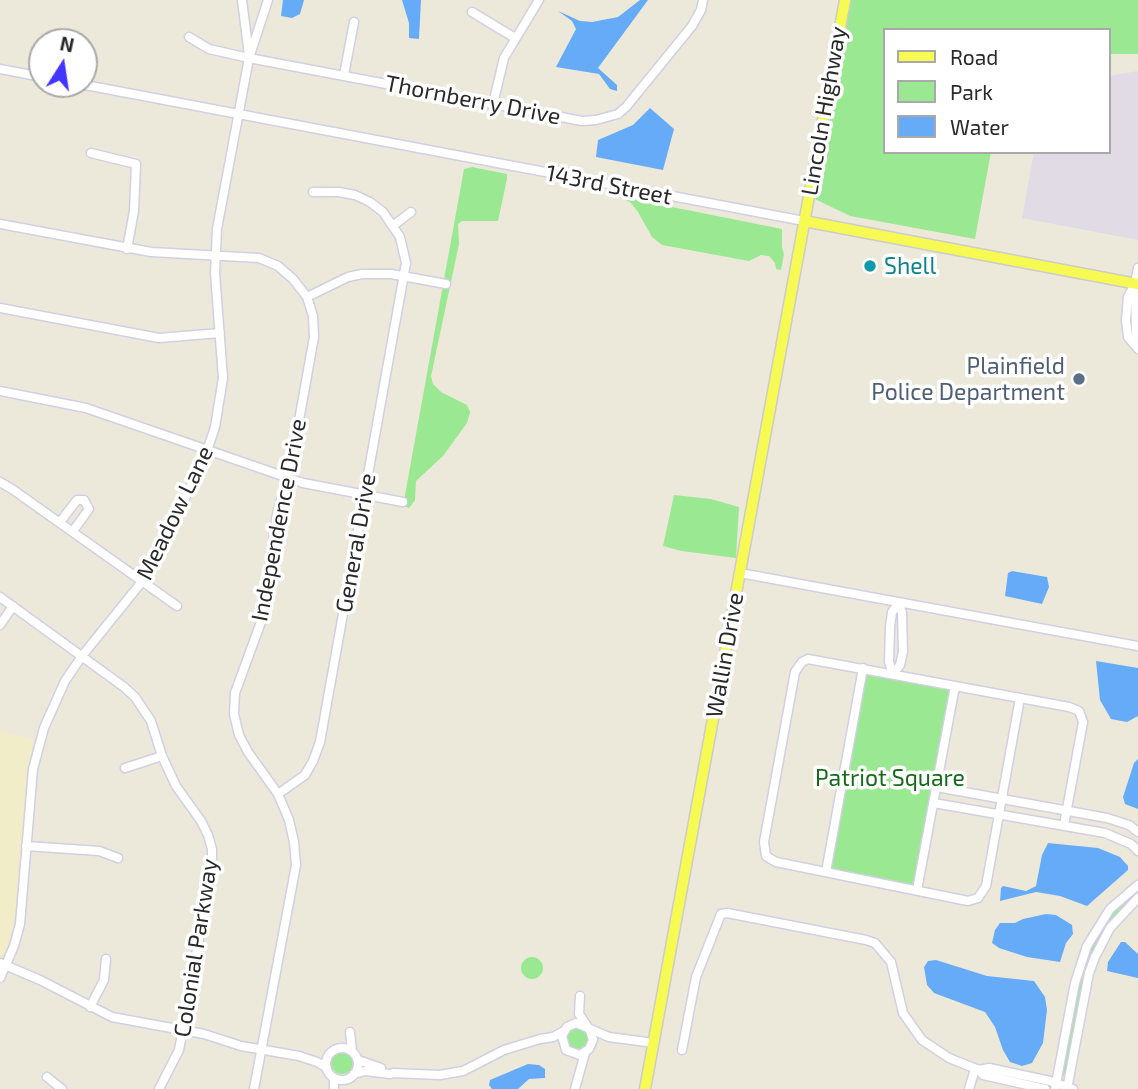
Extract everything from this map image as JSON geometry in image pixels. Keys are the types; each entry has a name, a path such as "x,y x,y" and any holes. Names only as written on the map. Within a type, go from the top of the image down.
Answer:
{"main road":[{"name":"Lincoln Highway","path":"804,221 845,0"},
{"name":"143rd Street","path":"804,221 1137,283"},
{"name":"Wallin Drive","path":"645,1089 804,221"}],"street":[{"name":"Meadow Lane","path":"242,0 249,58"},
{"name":"Meadow Lane","path":"0,978 20,924 33,769 44,727 65,681 82,656 144,582 162,552 215,428 223,378 215,255 217,229 249,58 268,0"},
{"path":"494,104 504,58 539,0"},
{"name":"Thornberry Drive","path":"189,37 209,49 249,58 582,121 596,120 618,114 692,26 703,0"},
{"path":"472,12 515,38"},
{"path":"344,75 354,22"},
{"path":"0,69 28,74"},
{"name":"143rd Street","path":"98,87 804,221"},
{"path":"90,153 136,164 135,201 127,249"},
{"path":"313,192 355,195 370,202 394,225 411,212"},
{"path":"0,224 127,249 259,258 278,266 307,297 348,277 362,274 405,276 446,284"},
{"name":"General Drive","path":"278,794 305,775 320,742 405,276 404,250 394,225"},
{"path":"1136,345 1138,268"},
{"name":"Independence Drive","path":"254,1089 296,865 289,820 278,794 248,752 239,734 234,713 235,693 261,622 277,513 291,465 314,337 313,316 307,297"},
{"path":"0,308 159,338 220,333"},
{"path":"0,391 86,408 286,478 403,502"},
{"path":"0,482 177,606"},
{"path":"60,522 77,500 85,500 89,509 73,531"},
{"path":"740,573 1138,646"},
{"name":"Colonial Parkway","path":"0,597 124,687 144,708 176,786 201,821 212,849 210,884 179,1050 159,1089"},
{"path":"893,674 889,662 890,628 892,612 899,603"},
{"path":"0,625 13,606"},
{"path":"1020,698 986,886 978,898 968,901 776,862 766,856 764,842 795,672 802,662 814,659 1069,706 1080,711 1083,722 1064,825"},
{"path":"826,872 863,668"},
{"path":"916,890 955,686"},
{"path":"125,768 162,756"},
{"path":"937,787 1107,818 1129,825 1138,832"},
{"path":"934,803 1105,833 1131,844 1138,851"},
{"path":"26,846 99,851 118,858"},
{"path":"1055,1086 1075,983 1087,946 1110,909 1138,885"},
{"path":"977,1069 989,1068 1069,1088 1089,973 1110,928 1138,898"},
{"path":"682,1049 696,977 720,914 727,913 874,943 891,962 897,998 903,1013 915,1031 932,1048 977,1069 983,1075 1045,1089"},
{"path":"90,1007 104,981 106,959"},
{"path":"3,965 54,986 112,1017 204,1034 241,1046 299,1056 317,1062 326,1067 334,1078 334,1089"},
{"path":"563,1046 578,996 579,1014 588,1028 593,1040 592,1045"},
{"path":"340,1089 345,1080 365,1070 421,1076 463,1071 504,1050 553,1037 576,1023 609,1037 654,1043"},
{"path":"299,1056 328,1054 338,1048 348,1032 352,1051 358,1060 391,1070 393,1073"},
{"path":"577,1078 585,1053 592,1045 609,1037"},
{"path":"535,1042 563,1046 570,1053 577,1078 575,1089"},
{"path":"338,1048 352,1051"},
{"path":"570,1053 585,1053"},
{"path":"326,1067 328,1054"},
{"path":"354,1074 358,1060"},
{"path":"969,1089 977,1069"},
{"path":"47,1077 62,1089"},
{"path":"334,1078 345,1080"}],"shaded area":[{"path":"1138,71 1138,240 1022,218 1034,154 1110,154 1110,76"},
{"path":"0,731 34,740 28,765 17,909 2,958 0,957"}],"green space":[{"path":"851,0 1138,0 1138,54 1110,54 1110,28 883,28 883,154 991,154 975,239 850,216 815,199"},
{"path":"472,167 507,174 507,179 498,221 462,221 458,224 459,244 431,376 433,384 441,392 467,405 470,412 467,423 443,456 416,481 415,500 409,508 403,506 464,169"},
{"path":"617,196 782,229 784,254 781,270 776,269 769,256 761,255 749,261 662,245 652,237 630,202"},
{"path":"674,495 711,499 739,507 736,558 663,546"},
{"name":"Patriot Square","path":"866,671 950,687 914,885 829,868"},
{"path":"1138,888 1138,893 1120,909 1099,943 1069,1064 1059,1080 1084,957 1115,907"},
{"path":"528,957 536,957 543,964 543,972 536,979 528,979 521,972 521,964"},
{"path":"574,1028 582,1028 589,1035 589,1043 582,1050 574,1050 567,1043 567,1035"},
{"path":"338,1052 346,1052 353,1059 353,1067 346,1074 338,1074 331,1067 331,1059"}],"water":[{"path":"283,0 304,0 300,14 292,18 281,16"},
{"path":"402,0 421,0 419,39 409,38 409,23"},
{"path":"640,0 648,0 598,68 617,85 617,91 610,89 599,74 556,67 576,29 572,21 558,11 580,21 592,22 618,17"},
{"path":"650,108 674,129 663,170 596,157 598,140 633,125"},
{"path":"1012,571 1047,577 1049,587 1042,604 1005,596 1008,573"},
{"path":"1096,661 1138,668 1138,716 1127,722 1111,719 1100,700"},
{"path":"1138,759 1138,809 1125,804 1123,797 1134,763"},
{"path":"1048,843 1098,848 1120,857 1128,870 1087,906 1060,896 1036,892 1000,901 1003,886 1026,891 1036,886 1042,855"},
{"path":"1046,914 1056,915 1072,925 1073,934 1066,943 1060,962 1027,957 992,943 1000,923 1015,923"},
{"path":"1121,942 1125,942 1138,954 1138,978 1107,971 1108,962"},
{"path":"936,960 987,976 1034,981 1045,997 1047,1010 1043,1043 1032,1063 1022,1066 1010,1062 995,1027 985,1012 934,993 927,985 924,967 928,961"},
{"path":"528,1064 539,1065 545,1069 545,1078 529,1079 518,1089 492,1089 489,1085 490,1080"}],"place":[{"name":"Shell","path":"870,266"},
{"name":"Plainfield Police Department","path":"1079,379"}]}
